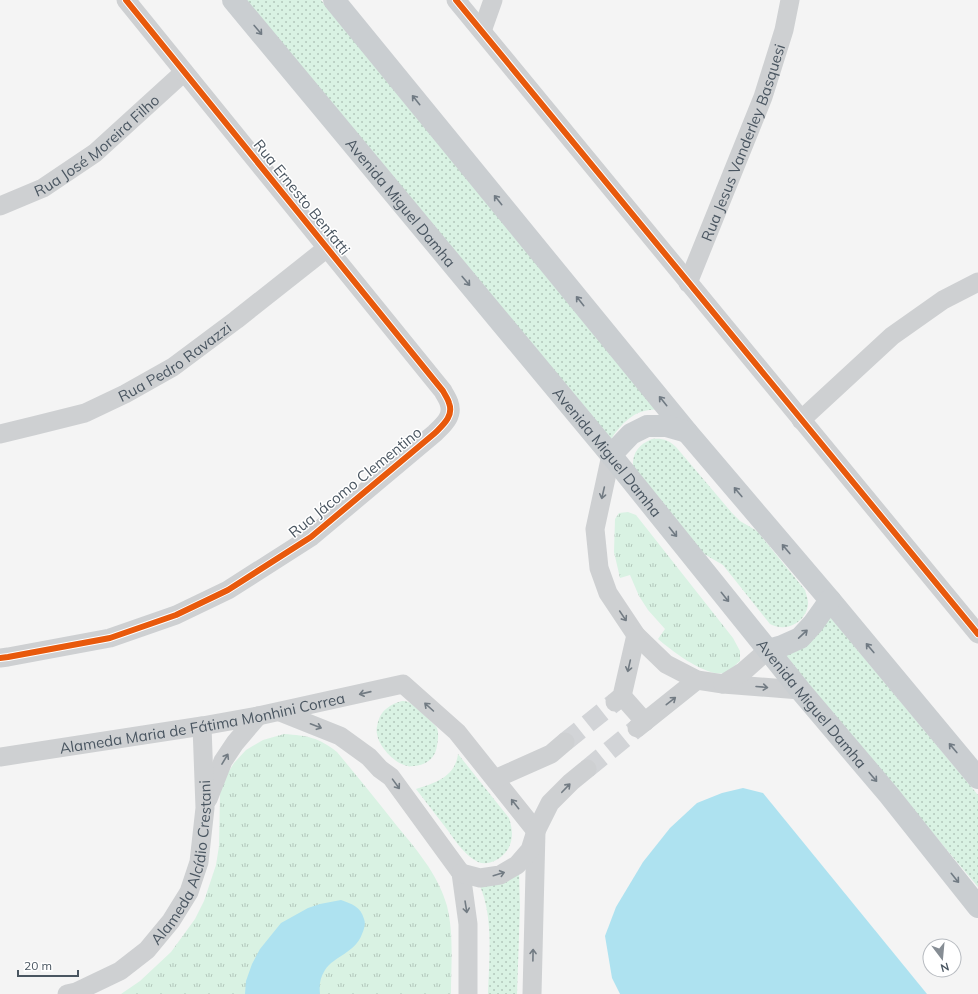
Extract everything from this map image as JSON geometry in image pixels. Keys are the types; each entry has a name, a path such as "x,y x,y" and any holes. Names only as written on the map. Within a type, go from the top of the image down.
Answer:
{"main road":[{"name":"Avenida Miguel Damha","path":"233,0 611,456 978,907"},
{"path":"334,0 687,432 830,600 978,778"},
{"path":"611,456 631,434 647,426 666,426 687,432"},
{"path":"768,650 800,638 813,624 830,600"}],"street":[{"name":"Rua Ernesto Benfatti","path":"126,0 443,391 449,402 450,413"},
{"path":"456,0 978,634"},
{"path":"482,31 494,0"},
{"name":"Rua Jesus Vanderley Basquesi","path":"688,283 763,97 784,30 790,0"},
{"name":"Rua José Moreira Filho","path":"0,206 43,188 95,153 184,72"},
{"name":"Rua Pedro Ravazzi","path":"0,434 85,413 132,390 172,367 236,320 327,248"},
{"path":"801,420 892,336 943,300 978,282"},
{"name":"Rua Jácomo Clementino","path":"0,658 110,638 176,615 228,590 311,537 435,433 445,423 450,413"},
{"path":"611,456 595,529 599,568 608,593 636,635 666,664 697,680 723,684 800,690"},
{"path":"636,635 618,699 641,725 697,680"},
{"path":"723,684 744,671 768,650"},
{"name":"Alameda Maria de Fátima Monhini Correa","path":"0,757 258,716 403,684 457,732 495,779"},
{"path":"280,712 340,736 369,757 380,769 391,777 461,874 468,924 468,994"},
{"path":"205,808 222,761 258,716"},
{"name":"Alameda Alcídio Crestani","path":"68,994 76,992 120,971 147,950 171,921 189,892 199,862 205,808 202,726"},
{"path":"532,994 536,831 495,779 551,754 565,742"},
{"path":"461,874 480,878 500,875 517,865 530,850 536,831 550,804 571,782 587,769"}],"green space":[{"path":"246,0 321,0 661,410 637,413 625,422 610,441"},
{"path":"652,439 665,440 676,447 732,513 740,521 757,531 805,590 808,607 804,616 798,622 794,625 783,627 777,627 770,624 723,565 699,551 633,468 637,450 643,444"},
{"path":"628,512 636,515 733,638 740,651 740,661 728,671 724,673 717,673 699,667 680,656 658,639 665,629 648,610 639,596 630,575 620,578 614,552 615,519 619,513"},
{"path":"826,612 978,795 978,887 784,656"},
{"path":"402,701 410,703 414,706 437,728 438,737 436,751 432,758 426,763 409,766 403,765 388,754 378,739 377,728 381,714 390,706"},
{"path":"284,734 318,740 337,752 409,841 431,871 443,894 451,927 451,994 121,994 140,981 171,952 195,919 204,901 216,865 219,846 220,794 224,779 234,763 246,750 263,740"},
{"path":"458,754 509,818 512,832 510,845 500,858 493,862 481,863 468,855 456,842 416,789 437,781 448,774 456,762"},
{"path":"519,871 520,907 517,994 488,994 490,952 489,924 484,896 479,884"}],"water":[{"path":"743,788 763,793 927,994 620,994 612,978 605,936 616,907 643,862 670,828 697,803 722,793"},
{"path":"341,900 352,905 361,912 365,921 364,926 362,934 355,946 329,965 325,970 320,982 320,994 245,994 246,981 252,964 260,949 281,923 308,908"}],"tunnel":[{"path":"565,742 615,702"},
{"path":"587,769 637,728"}],"cycle path":[{"path":"0,658 110,638 176,615 228,590 311,537 435,433 447,420 450,412 449,402 443,391 126,0"},
{"path":"456,0 978,634"}]}
